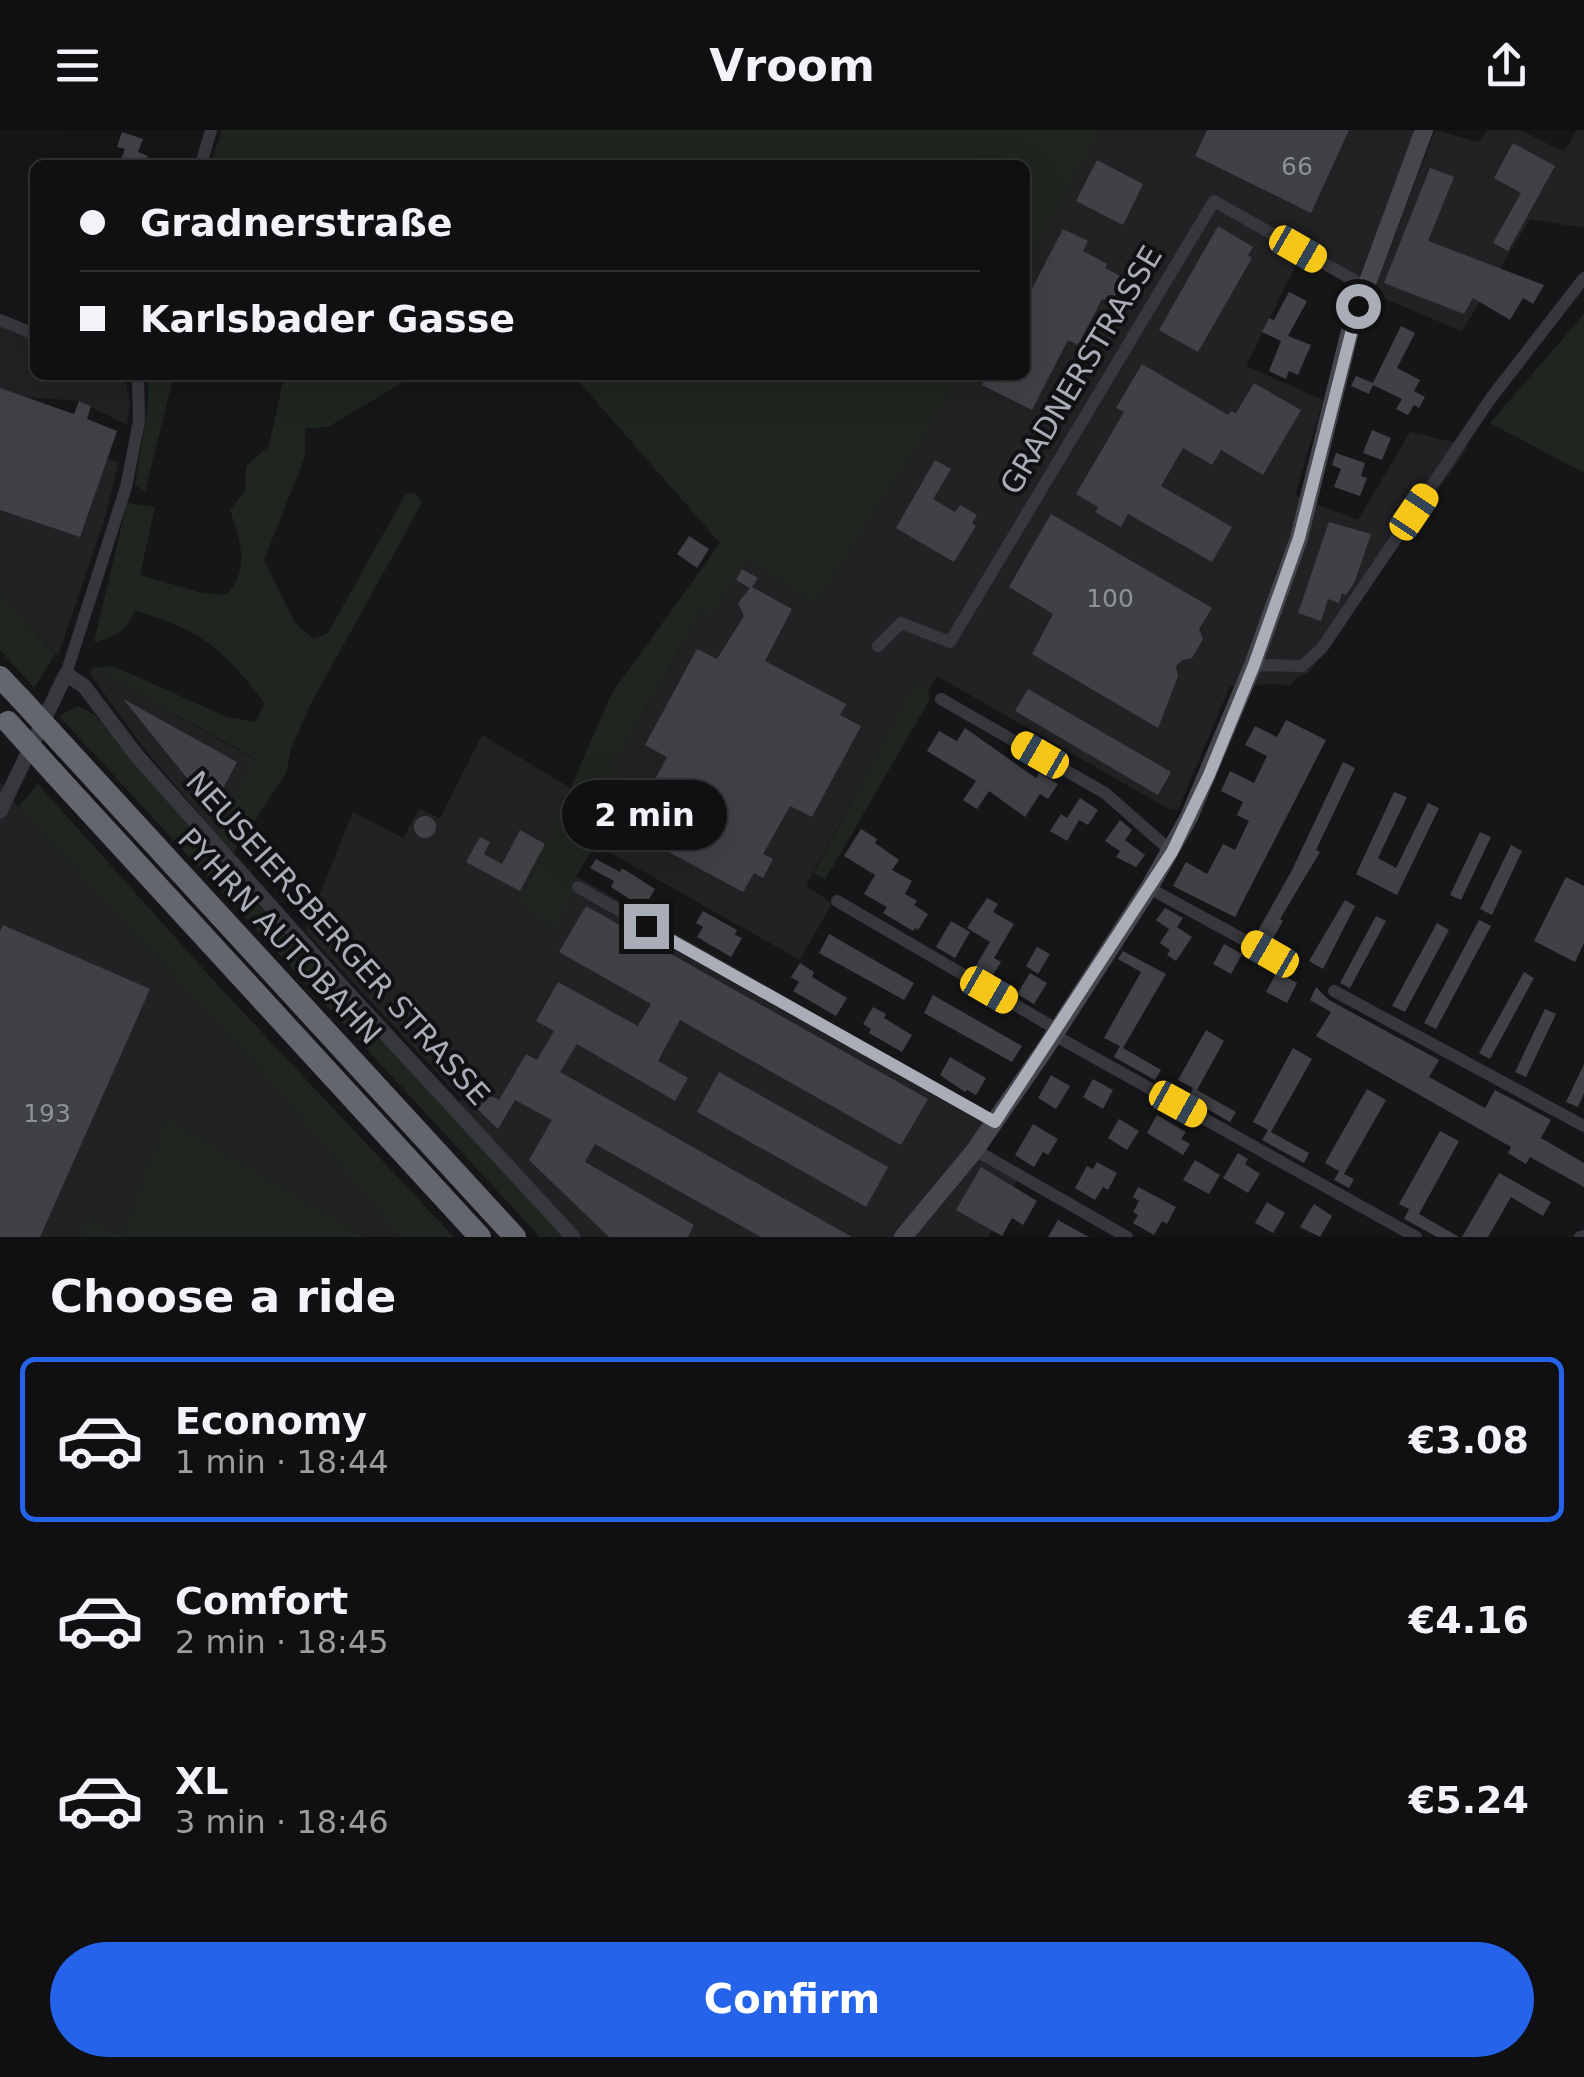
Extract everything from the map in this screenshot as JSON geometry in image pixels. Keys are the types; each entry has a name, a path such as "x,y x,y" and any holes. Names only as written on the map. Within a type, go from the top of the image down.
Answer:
{"highway":[{"name":"PYHRN AUTOBAHN","path":"0,677 515,1237"},
{"name":"PYHRN AUTOBAHN","path":"4,718 480,1237"}],"main road":[{"path":"902,1237 975,1150 1056,1032 1172,852 1209,775 1254,665 1299,538 1351,327 1424,130"}],"street":[{"path":"202,160 211,130"},
{"name":"GRADNERSTRASSE","path":"878,646 902,624 950,642 1214,202 1364,286"},
{"path":"1254,665 1302,666 1322,648 1492,398 1584,278"},
{"path":"0,320 30,332"},
{"path":"2,799 66,674 126,487 139,421 138,380"},
{"name":"NEUSEIERSBERGER STRASSE","path":"66,674 84,686 137,756 573,1237"},
{"path":"941,698 1105,793 1172,852"},
{"path":"578,887 995,1122"},
{"path":"1149,888 1270,954"},
{"path":"837,901 1056,1032 1416,1237"},
{"path":"1334,991 1584,1126"},
{"path":"975,1150 1127,1237"}],"shaded area":[{"path":"222,130 1101,130 1030,257 1030,160 212,160"},
{"path":"1101,130 1416,130 1356,285 1300,257 1246,366 1323,400 1295,496 1358,520 1410,432 1469,446 1309,673 1298,676 1290,686 1230,686 1178,810 1167,808 937,676 928,690 916,682 806,886 832,903 800,960 600,847 632,790 611,769 703,610 712,614 744,558 816,602 960,380 1030,380 1030,257"},
{"path":"1435,130 1479,142 1488,130 1520,130 1564,152 1577,130 1584,130 1584,228 1530,219 1462,331 1373,294"},
{"path":"1584,314 1584,473 1490,423"},
{"path":"0,316 30,328 30,380 125,380 130,403 127,425 79,401 26,397 16,426 119,462 105,518 58,656 0,592"},
{"path":"148,380 173,380 145,491 135,485 148,405"},
{"path":"283,380 407,380 328,427 305,428 305,457 264,560 295,623 314,639 328,633 405,495 416,493 422,503 310,705 291,749 286,773 234,853 216,834 254,758 92,668 113,666 227,717 255,722 265,704 224,656 177,625 135,611 119,632 94,642 127,503 155,507 140,575 202,593 226,595 241,565 240,543 230,510 245,491 246,466 269,446"},
{"path":"577,380 960,380 816,603 745,559 712,615 702,611 611,769 630,780 632,790 600,847 595,847 576,876 578,882 555,929 520,903 612,693 720,543"},
{"path":"0,592 55,654 34,688 0,650"},
{"path":"92,668 254,759 216,834 143,747 90,674"},
{"path":"916,681 928,690 930,699 825,880 814,873"},
{"path":"78,706 95,715 273,922 564,1237 540,1237 59,716"},
{"path":"482,735 571,788 520,903 578,882 576,876 999,1119 977,1149 1018,1178 988,1237 540,1237 436,1124 462,1099 305,931 353,812 403,838 419,809 440,818"},
{"path":"0,782 18,807 264,1075 402,1237 367,1237 166,1118 121,1236 88,1219 79,1237 0,1237"},
{"path":"38,784 225,993 454,1237 402,1237 397,1232 264,1075 18,807"},
{"path":"166,1118 367,1237 79,1237 87,1218 121,1236"}],"building":[{"path":"1207,130 1349,130 1311,213 1195,156"},
{"path":"122,132 143,139 138,152 148,156 146,160 121,160 125,149 117,147"},
{"path":"1513,143 1555,166 1508,251 1493,243 1521,193 1494,178"},
{"path":"1097,160 1143,184 1123,225 1076,201"},
{"path":"1430,168 1454,177 1428,241 1544,285 1533,304 1523,298 1510,320 1473,298 1464,314 1384,283"},
{"path":"1218,226 1253,247 1248,255 1252,258 1198,352 1159,330"},
{"path":"1063,229 1088,241 1083,251 1124,278 1111,303 1102,299 1078,345 1068,340 1032,410 982,385 985,380 1030,380 1030,292"},
{"path":"1289,292 1307,301 1288,336 1311,345 1298,375 1289,371 1286,379 1269,371 1281,341 1262,332 1269,318 1274,320"},
{"path":"1401,326 1415,333 1397,368 1420,380 1414,391 1425,397 1419,408 1414,405 1408,415 1396,409 1402,399 1373,385 1369,394 1351,386 1356,376 1373,383"},
{"path":"1142,364 1228,415 1231,411 1236,413 1254,383 1301,410 1263,475 1221,450 1212,465 1183,448 1161,486 1232,527 1212,562 1128,514 1121,527 1095,512 1098,507 1076,494 1124,412 1116,408"},
{"path":"0,388 74,414 79,401 91,406 87,419 117,431 80,537 0,510"},
{"path":"1372,430 1391,438 1382,460 1363,453"},
{"path":"1336,453 1365,463 1361,476 1367,478 1360,496 1334,487 1341,469 1332,465"},
{"path":"935,460 951,469 933,499 955,512 960,505 977,515 972,523 976,526 954,562 896,528"},
{"path":"1051,514 1212,608 1199,629 1203,639 1192,658 1176,666 1178,676 1158,728 1032,654 1053,614 1009,587"},
{"path":"1329,522 1371,534 1355,581 1346,595 1342,593 1339,603 1328,599 1321,621 1298,613"},
{"path":"689,536 709,549 697,568 677,554"},
{"path":"742,569 758,578 752,587 792,609 765,661 846,704 840,715 861,726 812,817 790,806 763,854 773,859 763,878 754,873 743,892 650,842 660,824 638,811 667,757 645,745 697,649 717,659 744,616 738,603 750,588 736,580"},
{"path":"1028,689 1171,772 1158,795 1015,711"},
{"path":"124,700 237,762 212,809"},
{"path":"1286,720 1326,740 1235,917 1173,886 1186,862 1207,874 1223,844 1235,850 1249,821 1237,815 1243,802 1221,791 1230,771 1254,783 1267,756 1245,745 1255,726 1277,737"},
{"path":"965,728 1036,778 1039,773 1058,784 1048,799 1040,794 1025,817 989,791 977,809 963,800 976,781 927,751 939,731 957,741"},
{"path":"1343,762 1355,768 1316,850 1320,852 1280,919 1283,921 1271,942 1256,934 1291,872"},
{"path":"1394,792 1407,797 1378,858 1396,868 1428,803 1439,808 1397,895 1356,874"},
{"path":"1080,798 1098,810 1088,825 1079,820 1067,841 1050,831 1061,814 1067,818"},
{"path":"425,816 433,819 433,835 425,838 417,835 414,827 417,819"},
{"path":"1120,820 1132,830 1125,840 1145,855 1136,867 1116,857 1120,851 1105,841"},
{"path":"861,829 899,860 892,870 912,881 905,894 928,914 918,930 913,931 883,913 887,907 864,894 875,875 844,856"},
{"path":"520,830 545,844 520,891 466,862 480,837 490,842 484,854 502,864"},
{"path":"1480,832 1491,837 1461,900 1450,895"},
{"path":"1511,845 1522,851 1492,915 1480,909"},
{"path":"596,859 620,872 622,868 655,889 649,899 673,914 667,923 611,887 614,881 590,868"},
{"path":"1566,877 1584,886 1584,943 1575,962 1534,941"},
{"path":"987,898 998,904 993,912 1014,924 994,958 1001,962 990,979 974,969 990,942 967,928"},
{"path":"1345,900 1355,906 1323,969 1309,961"},
{"path":"586,906 928,1099 901,1145 680,1020 658,1061 688,1078 675,1101 577,1044 560,1072 852,1237 761,1237 595,1144 585,1162 694,1225 688,1237 609,1237 529,1160 552,1120 515,1100 498,1129 472,1104 480,1090 499,1100 526,1054 537,1060 554,1031 536,1021 558,982 638,1026 651,1004 559,952"},
{"path":"1165,908 1183,918 1177,927 1192,937 1176,961 1160,943 1169,929 1156,920"},
{"path":"703,911 737,930 735,935 742,938 731,957 697,937 703,927 696,923"},
{"path":"1376,916 1386,921 1350,988 1340,983"},
{"path":"1479,920 1491,926 1436,1029 1424,1023"},
{"path":"951,921 970,932 955,958 936,947"},
{"path":"1437,923 1449,930 1405,1012 1392,1006"},
{"path":"3,925 150,989 40,1237 0,1237"},
{"path":"829,934 914,983 904,1000 819,953"},
{"path":"1224,944 1242,954 1231,974 1213,964"},
{"path":"1037,947 1050,954 1038,974 1026,966"},
{"path":"1123,951 1166,974 1123,1048 1161,1070 1155,1080 1114,1057 1120,1046 1104,1038 1141,972 1118,959"},
{"path":"800,963 814,972 812,977 847,998 836,1016 793,991 799,982 791,977"},
{"path":"1277,972 1297,983 1287,1003 1266,992"},
{"path":"1524,972 1534,978 1490,1059 1479,1053"},
{"path":"1030,973 1047,983 1034,1004 1017,994"},
{"path":"1316,987 1329,1000 1439,1060 1429,1077 1485,1108 1495,1090 1551,1120 1541,1138 1584,1163 1584,1187 1530,1157 1526,1164 1508,1153 1511,1147 1316,1036 1331,1012 1310,1000"},
{"path":"933,995 1022,1046 1012,1062 924,1013"},
{"path":"873,1007 912,1035 902,1052 869,1033 871,1029 863,1024"},
{"path":"1545,1009 1556,1014 1526,1077 1515,1072"},
{"path":"1206,1030 1224,1041 1197,1090 1236,1112 1230,1122 1188,1098 1193,1088 1178,1080"},
{"path":"1293,1048 1312,1059 1271,1132 1309,1153 1304,1163 1262,1140 1268,1130 1253,1122"},
{"path":"950,1057 986,1078 976,1095 940,1075"},
{"path":"1584,1064 1584,1093 1578,1107 1566,1102"},
{"path":"719,1072 888,1167 866,1207 697,1112"},
{"path":"1051,1075 1070,1086 1056,1109 1038,1098"},
{"path":"1093,1079 1113,1090 1103,1109 1083,1097"},
{"path":"1367,1089 1386,1100 1344,1174 1354,1179 1349,1188 1334,1180 1339,1171 1325,1163"},
{"path":"1157,1115 1186,1132 1181,1139 1190,1144 1183,1155 1147,1133"},
{"path":"1119,1119 1139,1131 1127,1150 1108,1138"},
{"path":"1033,1124 1058,1139 1034,1167 1015,1155"},
{"path":"1440,1131 1459,1141 1419,1214 1459,1237 1437,1237 1404,1219 1409,1209 1399,1204"},
{"path":"1238,1153 1248,1159 1245,1164 1260,1174 1248,1193 1223,1178"},
{"path":"1195,1160 1220,1175 1209,1194 1183,1180"},
{"path":"1097,1162 1117,1173 1108,1190 1103,1187 1095,1200 1075,1188 1087,1166 1093,1169"},
{"path":"981,1167 1037,1201 1023,1225 1012,1218 1002,1236 956,1210"},
{"path":"1499,1173 1551,1202 1543,1216 1511,1197 1488,1237 1462,1237"},
{"path":"1138,1187 1176,1207 1167,1224 1162,1221 1154,1235 1133,1223 1138,1215 1133,1212 1139,1201 1133,1197"},
{"path":"1267,1202 1285,1213 1273,1233 1255,1223"},
{"path":"1314,1204 1332,1216 1320,1237 1300,1227"},
{"path":"1058,1220 1089,1237 1048,1237"}],"route":[{"path":"646,926 995,1122 1172,852 1209,775 1254,665 1299,538 1358,306"}]}
